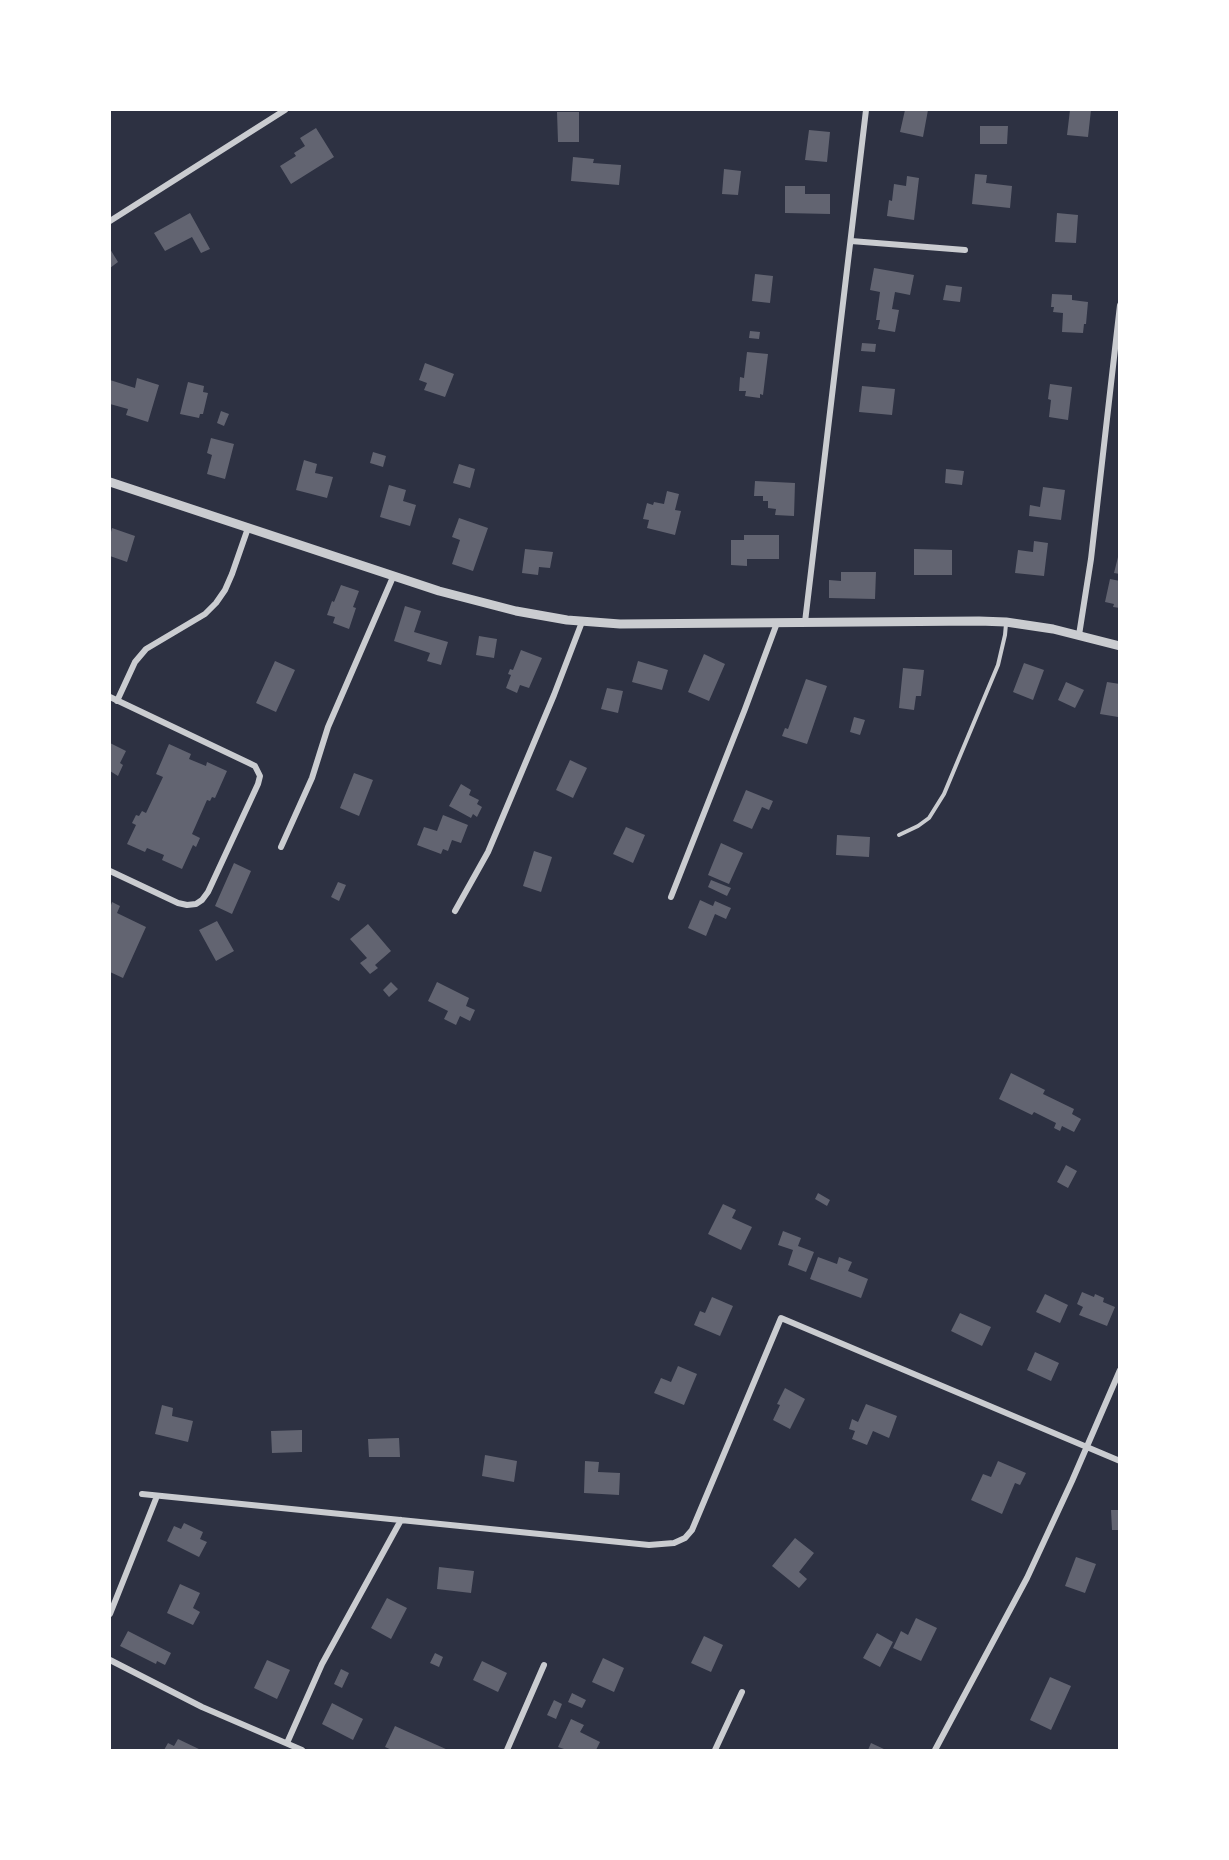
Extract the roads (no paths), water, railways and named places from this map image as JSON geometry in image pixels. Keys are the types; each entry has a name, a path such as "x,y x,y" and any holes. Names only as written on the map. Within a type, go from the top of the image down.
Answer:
{"street":[{"path":"110,221 285,110"},
{"path":"805,622 866,110"},
{"path":"851,241 965,250"},
{"path":"1079,634 1093,549 1119,305"},
{"path":"110,482 393,577 478,602 582,622 620,624 1006,622 1079,634 1119,646"},
{"path":"117,701 135,662 146,649 205,614 216,603 225,590 248,528"},
{"path":"281,847 312,778 328,727 393,577"},
{"path":"455,911 488,852 582,622"},
{"path":"671,897 777,622"},
{"path":"110,698 255,766 260,776 208,892 196,904 178,903 110,871"},
{"path":"142,1494 649,1545 674,1544 685,1538 692,1530 781,1318 1119,1461"},
{"path":"935,1750 1003,1624 1050,1530 1119,1370"},
{"path":"110,1614 157,1496"},
{"path":"287,1743 327,1654 401,1520"},
{"path":"110,1660 202,1707 302,1750"},
{"path":"507,1750 544,1665"},
{"path":"715,1750 742,1692"}],"lane":[{"path":"899,835 929,818 944,794 998,665 1006,622"}]}
